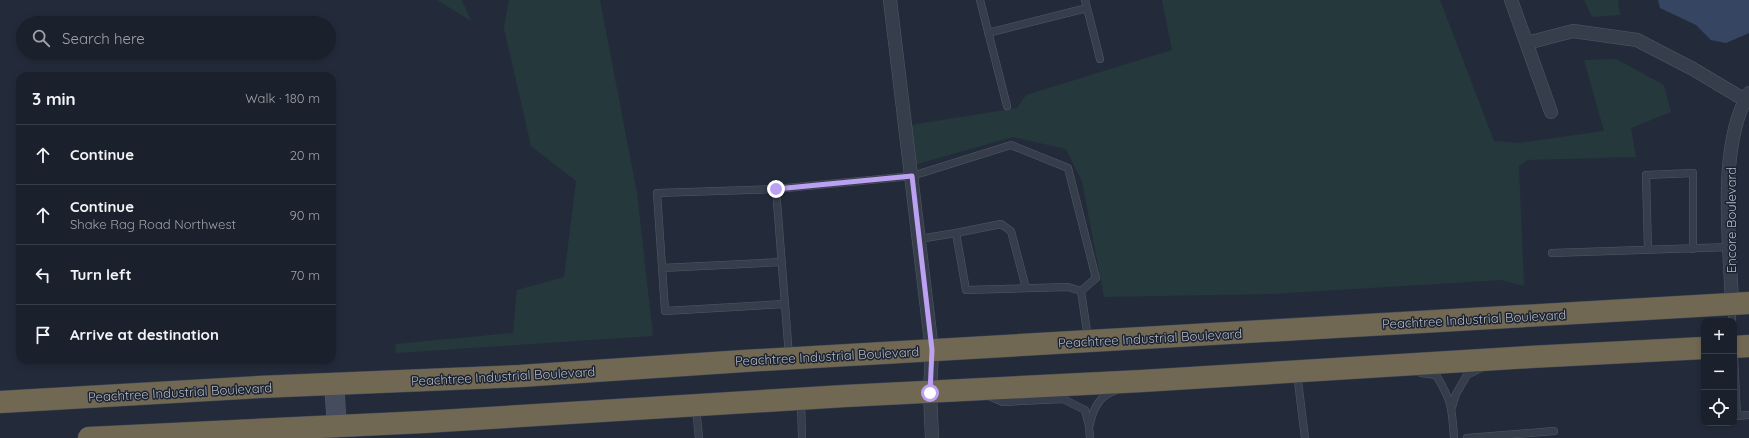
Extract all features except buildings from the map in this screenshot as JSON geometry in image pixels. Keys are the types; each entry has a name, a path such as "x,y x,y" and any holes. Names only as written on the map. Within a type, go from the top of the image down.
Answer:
{"highway":[{"name":"Peachtree Industrial Boulevard","path":"0,402 334,384 520,376 932,350 1738,309"},
{"path":"1737,347 1749,346"},
{"path":"89,438 337,426 800,399 930,393 1297,372 1508,358 1701,348"}],"main road":[{"path":"334,384 337,426"}],"street":[{"path":"890,0 932,350 930,393 932,438"},
{"path":"1511,0 1551,112"},
{"path":"1527,43 1573,31 1636,40 1747,96"},
{"name":"Encore Boulevard","path":"1738,309 1730,247 1728,189 1733,134 1747,96"}],"lane":[{"path":"980,0 1007,106"},
{"path":"1085,0 1100,59"},
{"path":"988,32 1087,8"},
{"path":"785,304 665,310 657,192 776,189 912,176 1012,145 1068,168 1096,278 1081,291"},
{"path":"1648,250 1646,175 1693,173 1693,249"},
{"path":"776,189 789,358"},
{"path":"919,239 1001,224 1011,231 1026,288"},
{"path":"956,233 966,290 1068,287 1081,291"},
{"path":"1552,253 1730,247"},
{"path":"662,268 782,262"},
{"path":"1081,291 1088,342"},
{"path":"1452,407 1456,394 1467,375 1485,366 1508,358"},
{"path":"1329,370 1357,376"},
{"path":"1297,372 1305,438"},
{"path":"1410,373 1418,372 1436,375 1448,394 1452,407 1454,438"},
{"path":"1089,426 1093,409 1106,393 1142,381"},
{"path":"976,390 1003,402 1063,399 1085,410 1090,438"},
{"path":"1736,390 1737,416 1749,415"},
{"path":"800,399 802,438"},
{"path":"696,405 699,438"},
{"path":"1467,438 1554,431"}],"green space":[{"path":"437,0 462,0 471,21"},
{"path":"509,0 600,0 637,193 653,336 396,353 395,344 513,333 517,290 564,277 576,181 531,146 504,28"},
{"path":"1162,0 1440,0 1494,141 1519,143 1604,131 1584,60 1616,59 1664,85 1671,112 1631,128 1636,157 1527,160 1519,166 1524,286 1501,280 1272,294 1104,297 1082,181 1066,149 1013,137 903,168 898,127 1017,108 1026,95 1172,50"},
{"path":"1584,0 1618,0 1620,15 1592,17"}],"water":[{"path":"1658,0 1749,0 1749,33 1726,43 1711,40 1696,25 1660,8"}],"route":[{"path":"776,189 912,176 932,350 930,393"}]}
